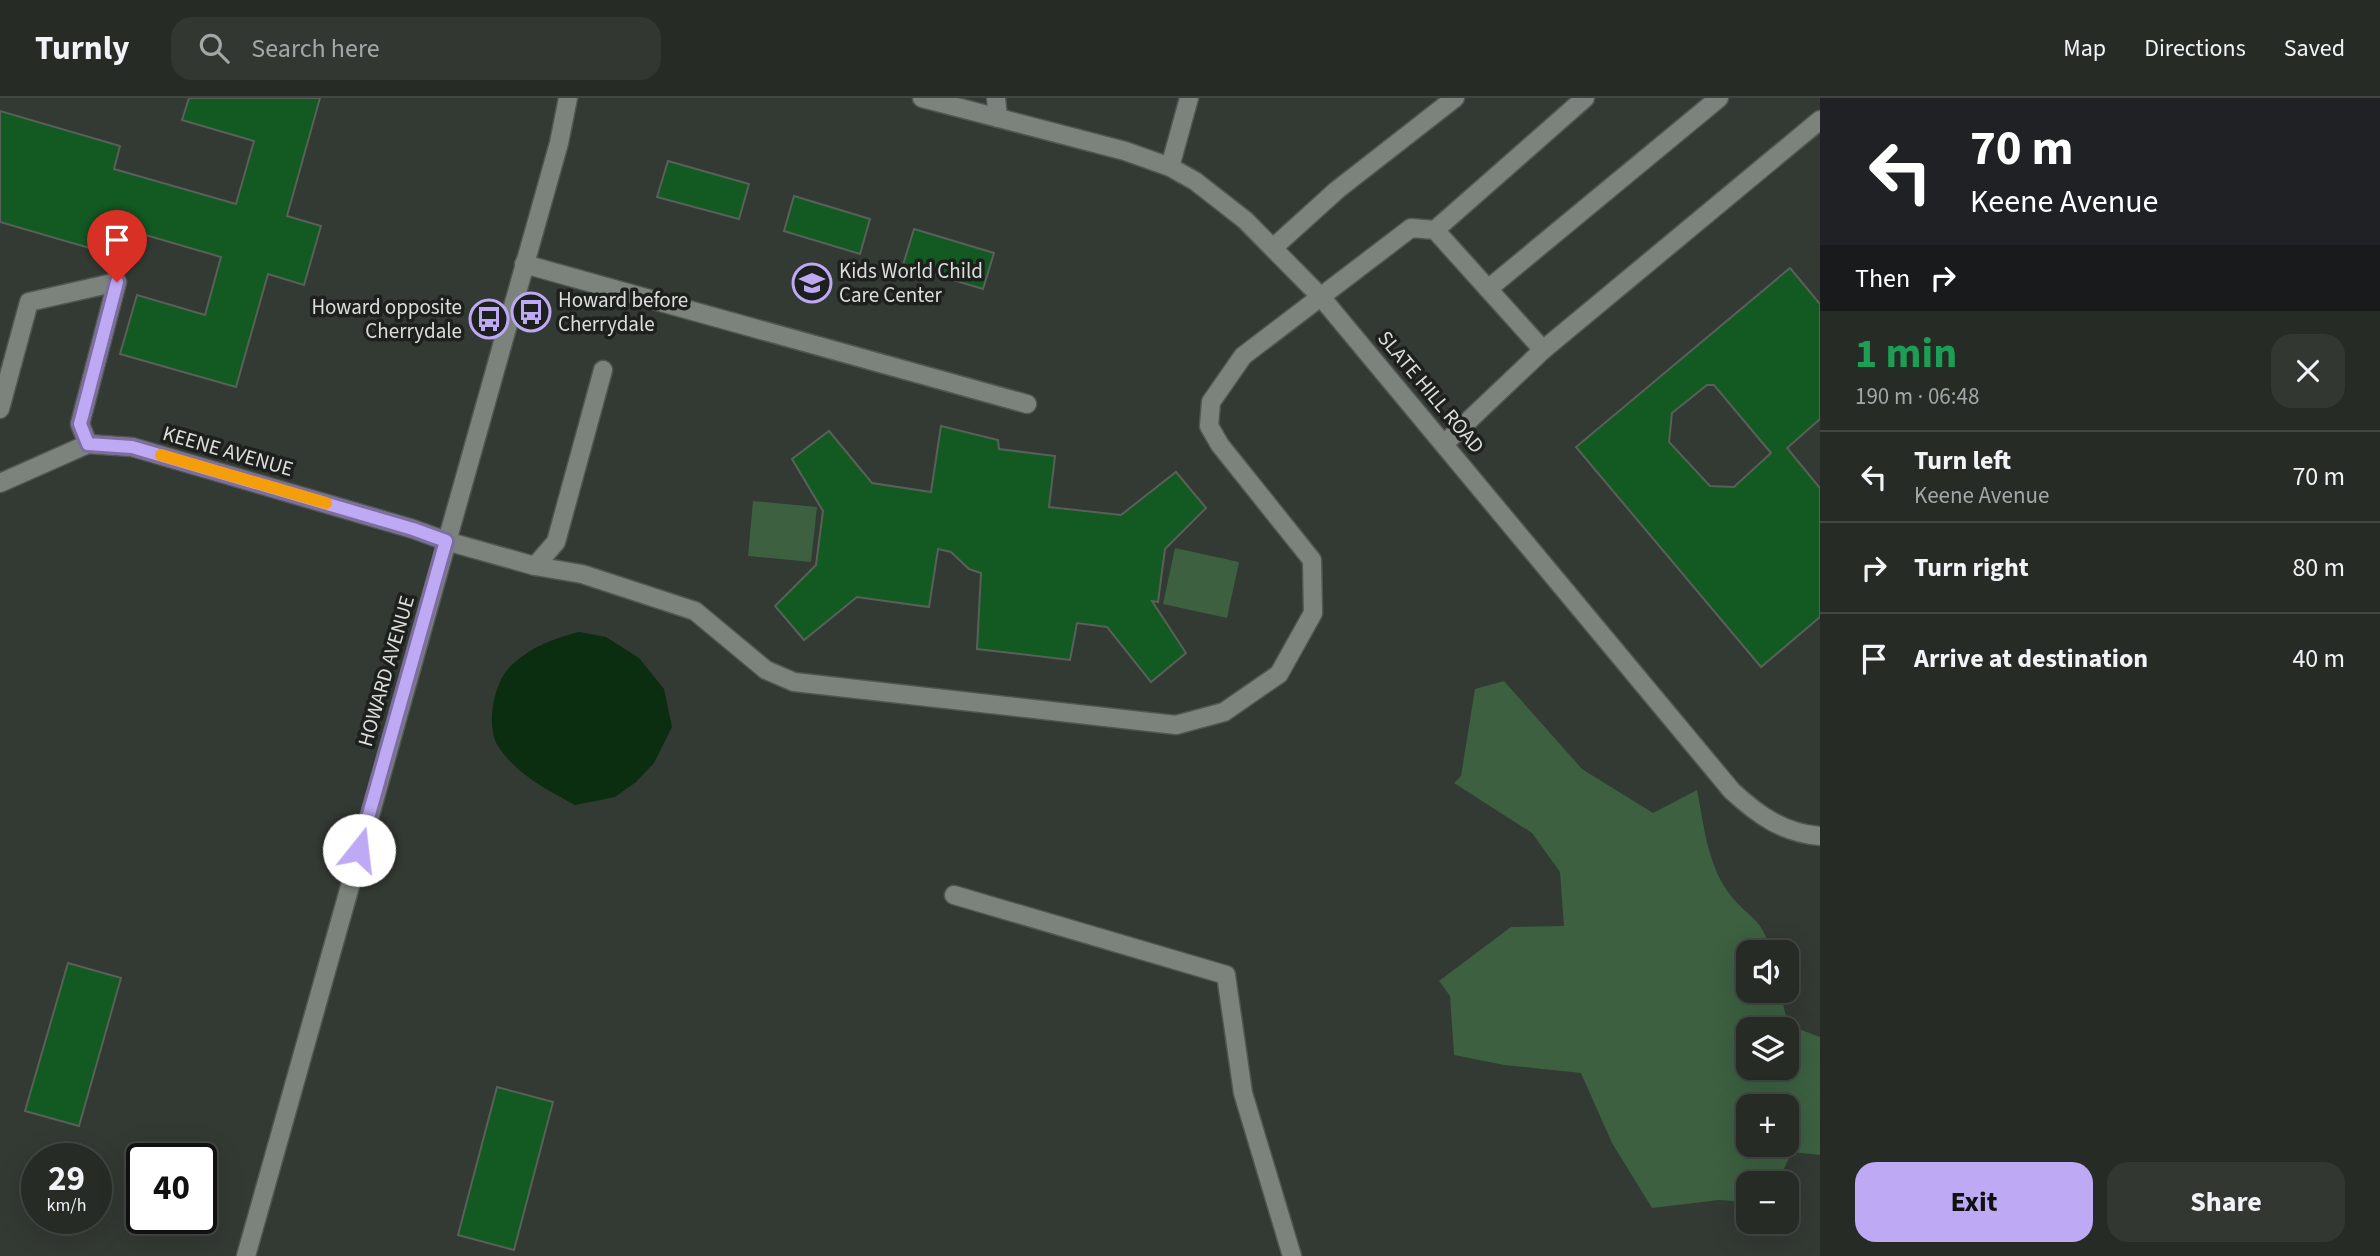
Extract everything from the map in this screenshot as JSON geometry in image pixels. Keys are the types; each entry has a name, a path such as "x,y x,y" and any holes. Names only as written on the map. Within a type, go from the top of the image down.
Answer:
{"street":[{"name":"HOWARD AVENUE","path":"246,1256 559,143 568,98"},
{"name":"SLATE HILL ROAD","path":"922,98 1150,158 1170,167 1220,200 1274,247 1321,297 1732,790 1766,820 1786,829 1820,836"},
{"path":"996,98 998,118"},
{"path":"1170,167 1189,98"},
{"path":"1274,247 1336,190 1455,98"},
{"path":"1543,350 1435,230 1585,98"},
{"path":"1488,289 1719,98"},
{"path":"1445,443 1543,350 1820,120"},
{"name":"KEENE AVENUE","path":"0,483 88,444 132,447 446,541 535,566 582,574 695,611 766,670 794,682 1176,725 1224,712 1279,674 1312,613 1312,560 1220,445 1209,426 1211,402 1243,356 1411,228 1435,230"},
{"path":"524,264 1027,404"},
{"path":"0,409 29,302 117,282 80,424 88,444"},
{"path":"535,566 556,542 603,370"},
{"path":"954,895 1226,975 1244,1094 1292,1256"}],"shaded area":[{"path":"753,501 817,507 811,562 748,556"},
{"path":"1175,548 1239,562 1227,618 1163,604"},
{"path":"579,632 606,637 639,658 664,689 672,727 654,763 636,782 615,797 575,805 533,780 514,765 494,738 492,718 498,686 515,662 541,645"},
{"path":"1504,681 1582,769 1653,813 1697,790 1707,843 1715,868 1728,892 1759,924 1767,940 1736,940 1736,1003 1783,1003 1786,1017 1736,1017 1736,1080 1799,1080 1799,1029 1820,1037 1820,1155 1799,1153 1799,1094 1736,1094 1736,1157 1790,1157 1783,1171 1736,1171 1736,1201 1719,1200 1652,1208 1612,1143 1581,1073 1504,1065 1454,1055 1450,996 1439,981 1511,927 1564,926 1560,872 1532,833 1454,783 1461,776 1475,689"}],"building":[{"path":"189,98 320,98 287,216 321,226 304,285 268,274 236,387 120,354 137,295 205,315 221,257 101,222 93,249 0,222 0,111 120,146 114,169 236,204 254,141 182,120"},
{"path":"668,161 749,184 739,219 657,197"},
{"path":"794,196 870,219 860,254 784,231"},
{"path":"914,229 994,253 983,289 903,265"},
{"path":"1790,268 1820,304 1820,419 1787,448 1820,488 1820,617 1761,667 1576,447","holes":["1707,385 1714,385 1771,453 1734,487 1710,486 1669,442 1672,413"]},
{"path":"941,426 998,440 999,449 1055,456 1049,507 1121,515 1176,472 1206,508 1165,549 1158,602 1152,601 1186,653 1151,682 1107,627 1077,623 1070,660 977,649 981,573 969,569 951,552 938,549 929,607 857,597 804,640 775,606 816,565 823,511 792,459 829,431 872,483 931,492"},
{"path":"68,963 121,978 79,1126 25,1111"},
{"path":"497,1087 553,1102 514,1250 458,1235"}],"slow traffic":[{"path":"161,455 326,503"}],"place":[{"name":"Kids World Child Care Center","path":"812,283"},
{"name":"Howard before Cherrydale","path":"531,312"},
{"name":"Howard opposite Cherrydale","path":"489,319"}],"route":[{"path":"117,282 80,424 88,444 132,447 446,541 359,850"}]}
